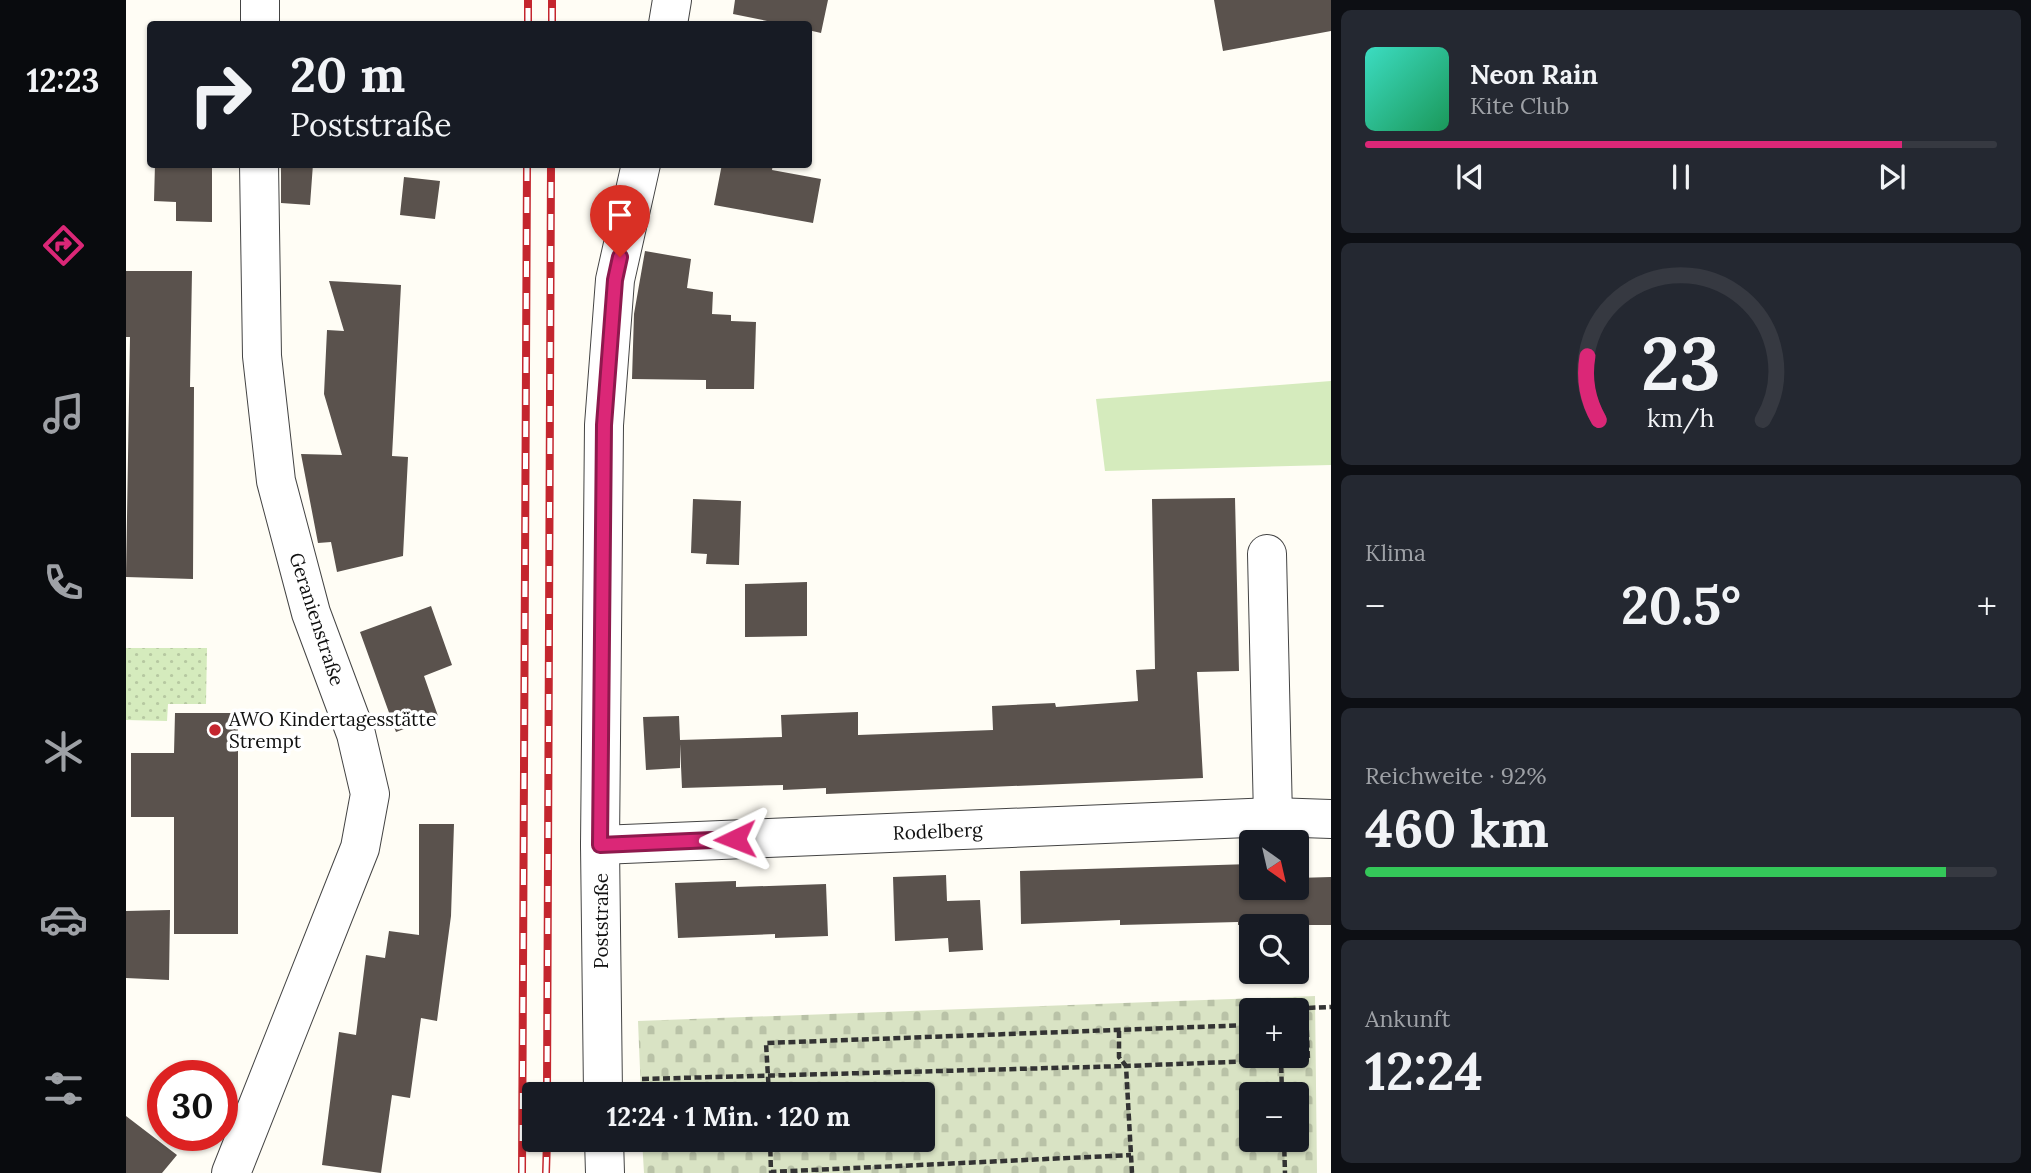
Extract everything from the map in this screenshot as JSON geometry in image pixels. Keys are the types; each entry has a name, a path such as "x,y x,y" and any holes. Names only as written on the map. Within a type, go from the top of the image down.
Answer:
{"street":[{"path":"260,0 260,21"},
{"path":"668,21 672,0"},
{"name":"Geranienstraße","path":"231,1173 360,848 370,794 356,734 311,613 276,481 262,356 260,168"},
{"name":"Poststraße","path":"603,1082 600,845 604,425 615,280 640,168"},
{"path":"1267,554 1273,817"},
{"name":"Rodelberg","path":"600,845 1273,817 1331,819"},
{"path":"604,1152 605,1173"}],"path":[{"path":"1309,1008 1331,1007"},
{"path":"768,1082 766,1043 1239,1025"},
{"path":"1119,1030 1119,1057 1126,1066 1132,1173"},
{"path":"686,1082 1239,1062"},
{"path":"770,1152 771,1173 1131,1155"},
{"path":"1284,1152 1285,1173"}],"green space":[{"path":"1331,381 1331,465 1105,471 1096,399"},
{"path":"126,648 207,648 206,704 168,704 167,721 126,720"},
{"path":"1315,996 1317,1173 644,1173 643,1152 935,1152 935,1082 641,1082 638,1021 1239,999 1239,1068 1309,1068 1309,998 1261,998"}],"building":[{"path":"735,0 828,0 821,33 812,31 812,21 767,21 733,14"},
{"path":"1214,0 1331,0 1331,31 1223,51"},
{"path":"155,168 212,168 212,222 176,221 176,202 154,201"},
{"path":"281,168 313,168 310,205 281,203"},
{"path":"721,168 772,168 821,179 813,223 714,205"},
{"path":"404,177 440,181 435,219 400,215"},
{"path":"645,251 691,259 687,288 713,292 712,314 731,315 731,321 756,322 754,389 706,389 706,380 632,379 634,314"},
{"path":"126,271 192,271 190,387 194,387 193,579 126,577 130,337 126,337"},
{"path":"329,281 401,285 392,456 408,457 403,556 337,572 331,542 318,543 301,454 342,455 324,394 327,330 344,331"},
{"path":"1235,498 1239,671 1197,672 1203,778 826,794 826,788 783,790 783,785 682,788 680,744 680,768 646,770 643,717 679,716 680,740 782,737 781,715 858,712 858,735 993,730 992,706 1055,703 1056,707 1138,701 1136,670 1155,669 1152,499"},
{"path":"693,499 741,501 739,565 706,564 707,554 691,553"},
{"path":"807,582 807,636 745,637 745,584"},
{"path":"431,606 452,665 424,676 438,716 396,732 360,632"},
{"path":"175,713 238,713 238,934 174,934 174,817 131,817 131,753 174,753"},
{"path":"419,824 454,824 451,916 437,1021 421,1018 410,1098 392,1095 381,1173 322,1165 339,1032 356,1035 366,955 385,958 389,931 419,935"},
{"path":"1239,864 1239,900 1309,900 1309,878 1331,877 1331,925 1309,925 1309,914 1239,914 1239,925 1238,922 1120,925 1120,920 1021,924 1020,871"},
{"path":"946,875 947,901 980,900 983,950 949,952 948,938 895,941 893,877"},
{"path":"736,881 736,887 826,884 828,936 775,938 775,934 678,938 675,883"},
{"path":"170,910 169,980 126,978 126,911"},
{"path":"126,1116 147,1132 147,1151 172,1151 177,1155 162,1173 126,1173"}],"railway":[{"path":"528,0 528,21"},
{"path":"552,0 552,21"},
{"path":"522,1173 527,168"},
{"path":"547,1082 551,168"},
{"path":"546,1173 547,1152"}],"place":[{"name":"AWO Kindertagesstätte Strempt","path":"215,730"}],"route":[{"path":"620,257 615,280 604,425 600,845 735,839"}]}
